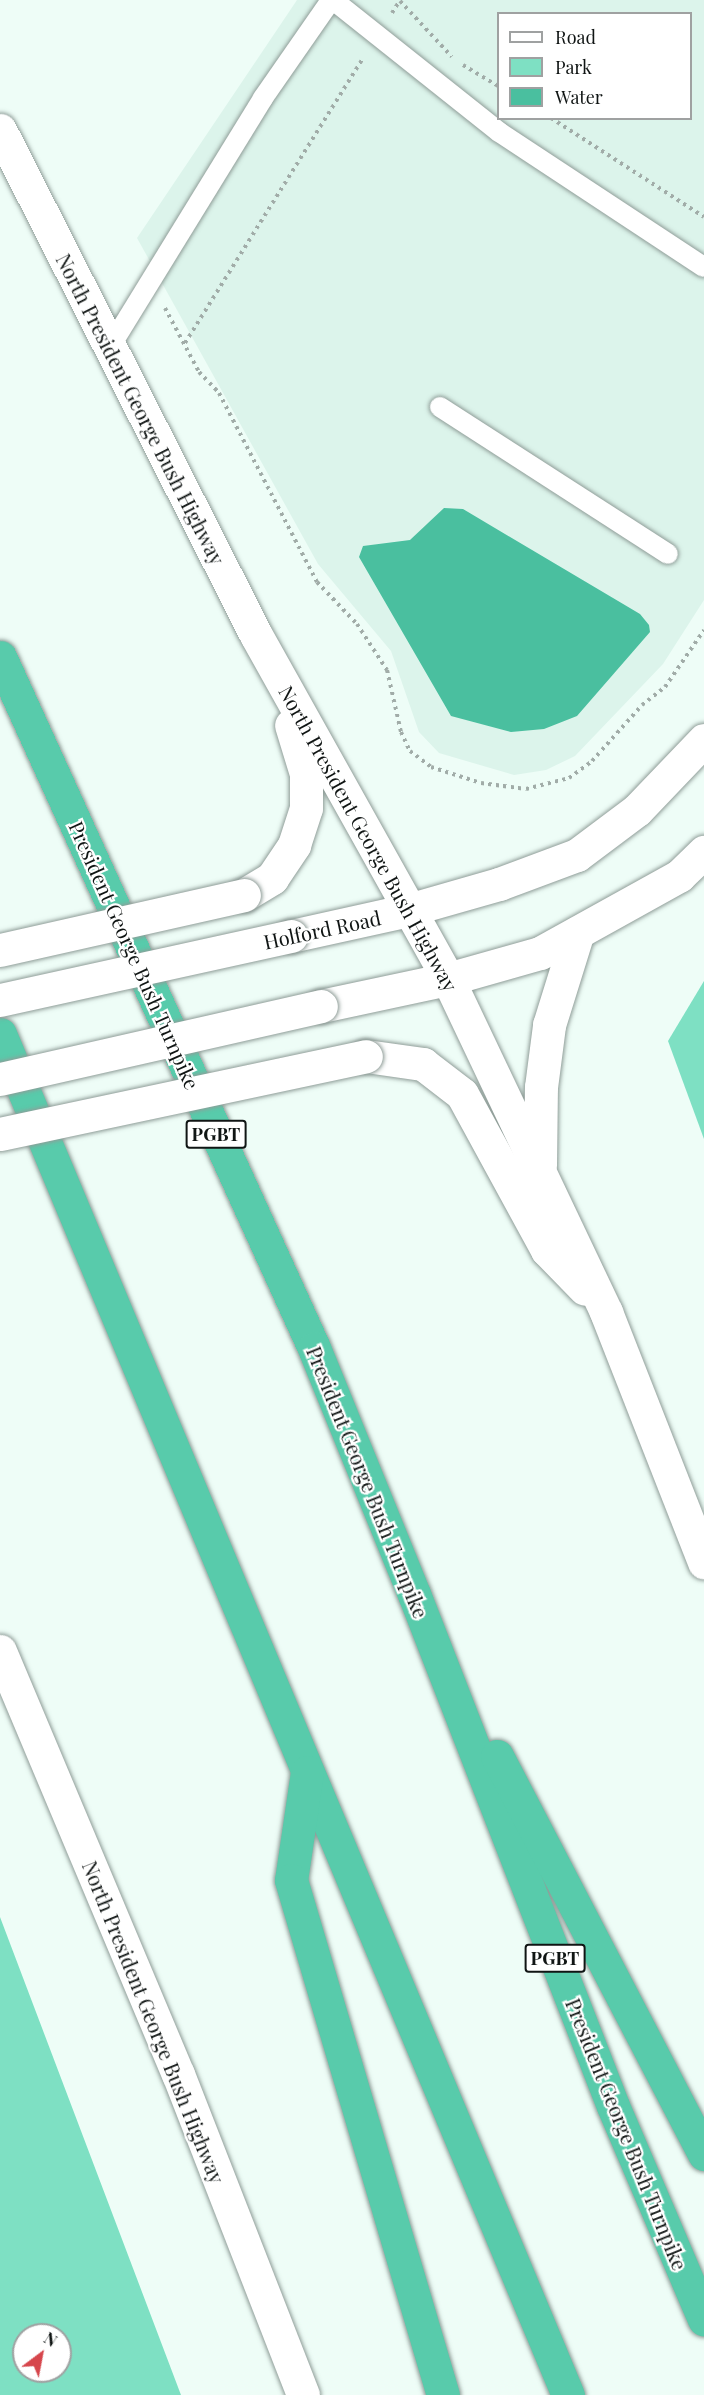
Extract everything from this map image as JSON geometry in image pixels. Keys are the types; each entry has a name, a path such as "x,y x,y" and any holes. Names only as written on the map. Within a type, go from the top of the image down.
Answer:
{"highway":[{"name":"President George Bush Turnpike","path":"0,642 4,668 314,1348 414,1594 613,2106 704,2319"},
{"path":"0,1034 568,2395"},
{"path":"414,1594 660,2075 704,2154"},
{"path":"307,1770 291,1880 443,2395"}],"main road":[{"name":"North President George Bush Highway","path":"0,130 272,661 448,979 606,1312 704,1562"},
{"path":"0,950 244,895 272,878 294,845 306,808 306,774 272,661"},
{"name":"Holford Road","path":"0,1000 408,910 499,884 577,855 637,810 704,740"},
{"path":"0,1079 448,979 540,953 679,876 704,852"},
{"path":"540,1173 541,1087 549,1025 578,932"},
{"path":"0,1134 366,1056 423,1064 462,1094 547,1250 606,1312"},
{"name":"North President George Bush Highway","path":"0,1651 178,2074 303,2395"}],"lane":[{"path":"110,347 263,98 332,0 499,132 704,267"},
{"path":"440,407 668,554"}],"path":[{"path":"391,14 400,0 458,63 497,85"},
{"path":"184,344 361,62"},
{"path":"554,120 704,217"},
{"path":"167,311 199,372 219,393 317,582 357,624 387,670 401,732 410,751 430,767 481,783 526,789 569,778 592,761 642,705 665,687 704,630"}],"shaded area":[{"path":"297,0 704,0 704,600 663,664 575,756 546,770 514,775 439,753 419,732 391,651 318,564 137,238"}],"green space":[{"path":"704,981 704,1139 668,1041"},
{"path":"0,1917 181,2395 0,2395"}],"water":[{"path":"444,508 463,509 640,614 649,625 650,632 577,716 544,729 511,732 451,716 359,557 363,546 410,540"}]}
